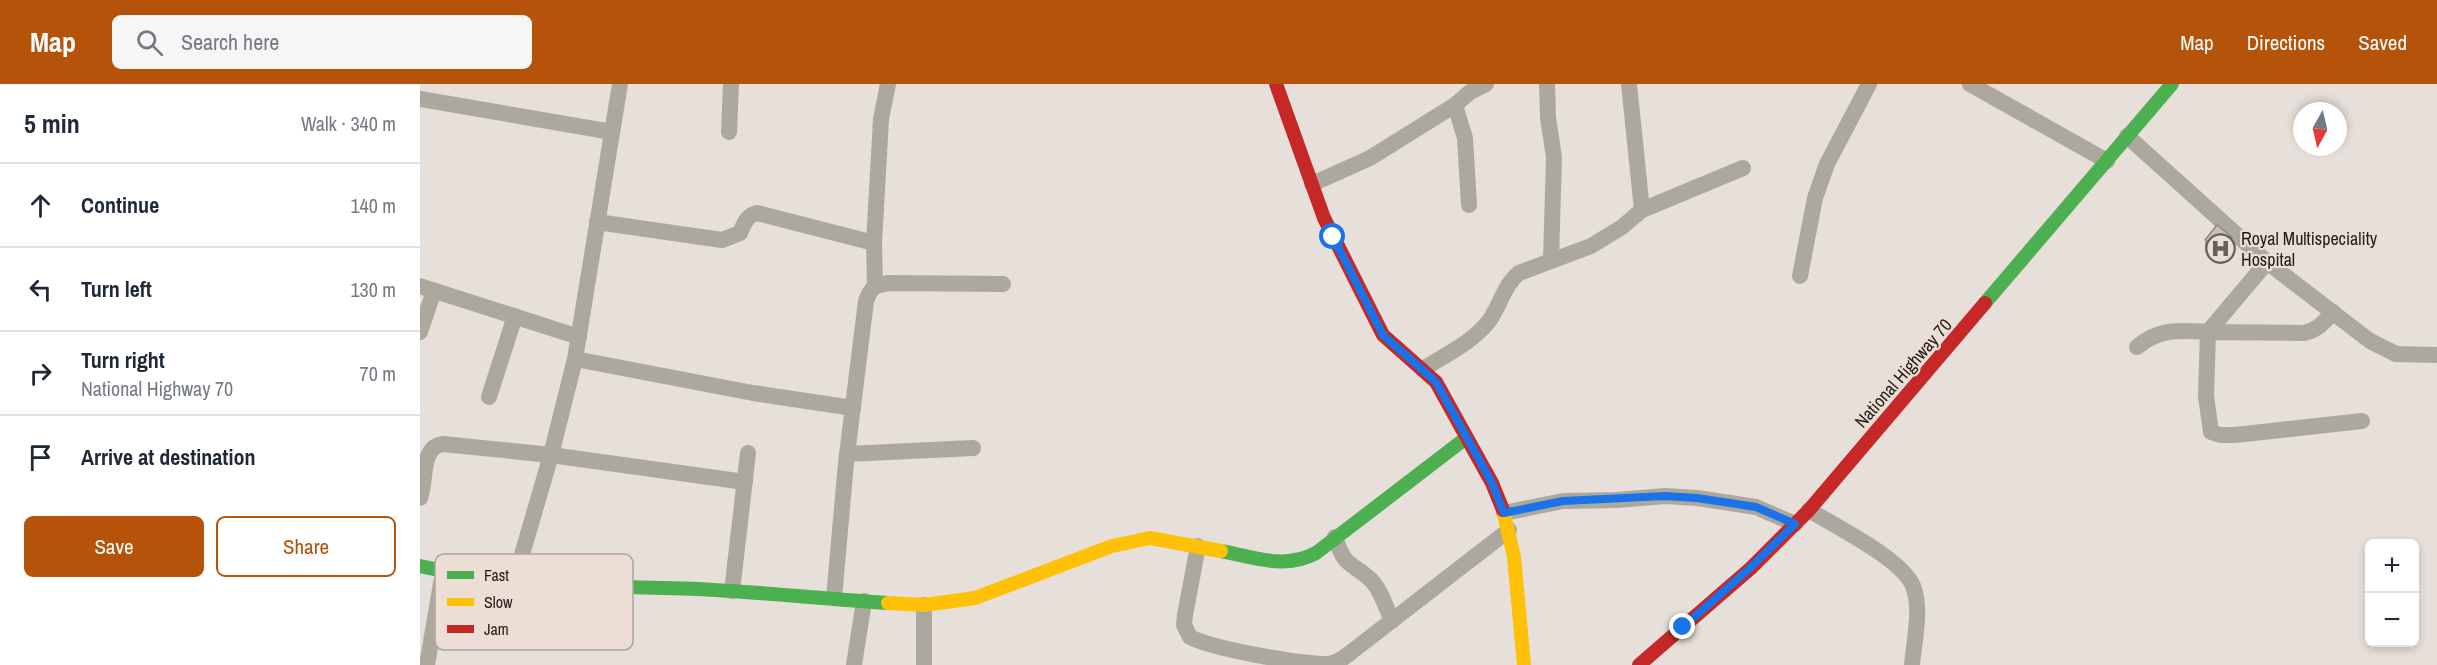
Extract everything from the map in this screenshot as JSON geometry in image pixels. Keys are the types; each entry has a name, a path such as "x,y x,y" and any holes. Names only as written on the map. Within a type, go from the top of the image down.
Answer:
{"main road":[{"path":"1276,84 1324,218 1383,335 1436,382 1492,483 1504,513 1514,557 1524,665"},
{"name":"National Highway 70","path":"1639,665 1750,568 1809,510 2172,84"},
{"path":"633,589 732,591 924,605 975,598 1134,540 1161,538 1287,564 1305,559 1466,438"},
{"path":"420,566 435,570"}],"street":[{"path":"522,554 551,455 575,359 620,84"},
{"path":"729,132 731,84"},
{"path":"875,286 874,243 882,106 888,84"},
{"path":"1312,184 1370,158 1455,105 1470,92 1486,84"},
{"path":"1547,84 1548,118 1554,157 1551,260"},
{"path":"1629,84 1642,210"},
{"path":"1800,276 1815,198 1827,165 1869,84"},
{"path":"1970,84 2107,161"},
{"path":"420,99 612,132"},
{"path":"1455,105 1465,138 1469,206"},
{"path":"2127,136 2267,262 2370,341 2396,354 2437,356"},
{"path":"1424,369 1457,348 1489,321 1512,279 1519,273 1591,246 1622,227 1642,210 1743,168"},
{"path":"597,222 722,240 741,233 748,218 751,214 756,213 874,243"},
{"path":"2267,262 2208,332 2206,396 2211,432 2235,435 2362,421"},
{"path":"834,598 853,408 869,292 875,286 889,283 1003,284"},
{"path":"420,333 427,288 579,337"},
{"path":"2136,347 2147,338 2175,330 2304,333 2314,331 2321,326 2332,312"},
{"path":"489,397 515,316"},
{"path":"575,359 753,393 853,408"},
{"path":"420,498 425,458 428,451 435,445 551,455 745,482"},
{"path":"848,454 973,448"},
{"path":"732,591 748,453"},
{"path":"1504,513 1563,501 1665,496 1697,498 1756,507 1795,524"},
{"path":"1809,510 1882,554 1908,577 1916,600 1912,665"},
{"path":"1198,546 1184,625 1186,633 1196,640 1255,654 1316,664 1331,664 1350,653 1509,530"},
{"path":"1335,537 1345,560 1371,580 1376,587 1392,621"},
{"path":"854,665 864,601"},
{"path":"924,605 924,665"},
{"path":"427,665 435,618"}],"building":[{"path":"2217,225 2232,237 2220,252 2205,240"}],"traffic: fast":[{"path":"1985,303 2172,84"},
{"path":"1221,551 1269,561 1293,561 1316,553 1466,438"},
{"path":"420,566 435,569"},
{"path":"633,587 721,590 888,603"}],"traffic: slow":[{"path":"1503,510 1514,557 1524,665"},
{"path":"888,603 924,605 975,598 1112,546 1150,538 1221,551"}],"traffic: jam":[{"path":"1276,84 1324,218 1383,335 1436,382 1492,483 1503,510"},
{"path":"1639,665 1751,568 1809,510 1985,303"}],"place":[{"name":"Royal Multispeciality Hospital","path":"2220,248"}],"route":[{"path":"1333,237 1383,335 1436,382 1492,483 1504,513 1563,501 1665,496 1697,498 1756,507 1795,524 1750,568 1683,627"}]}
